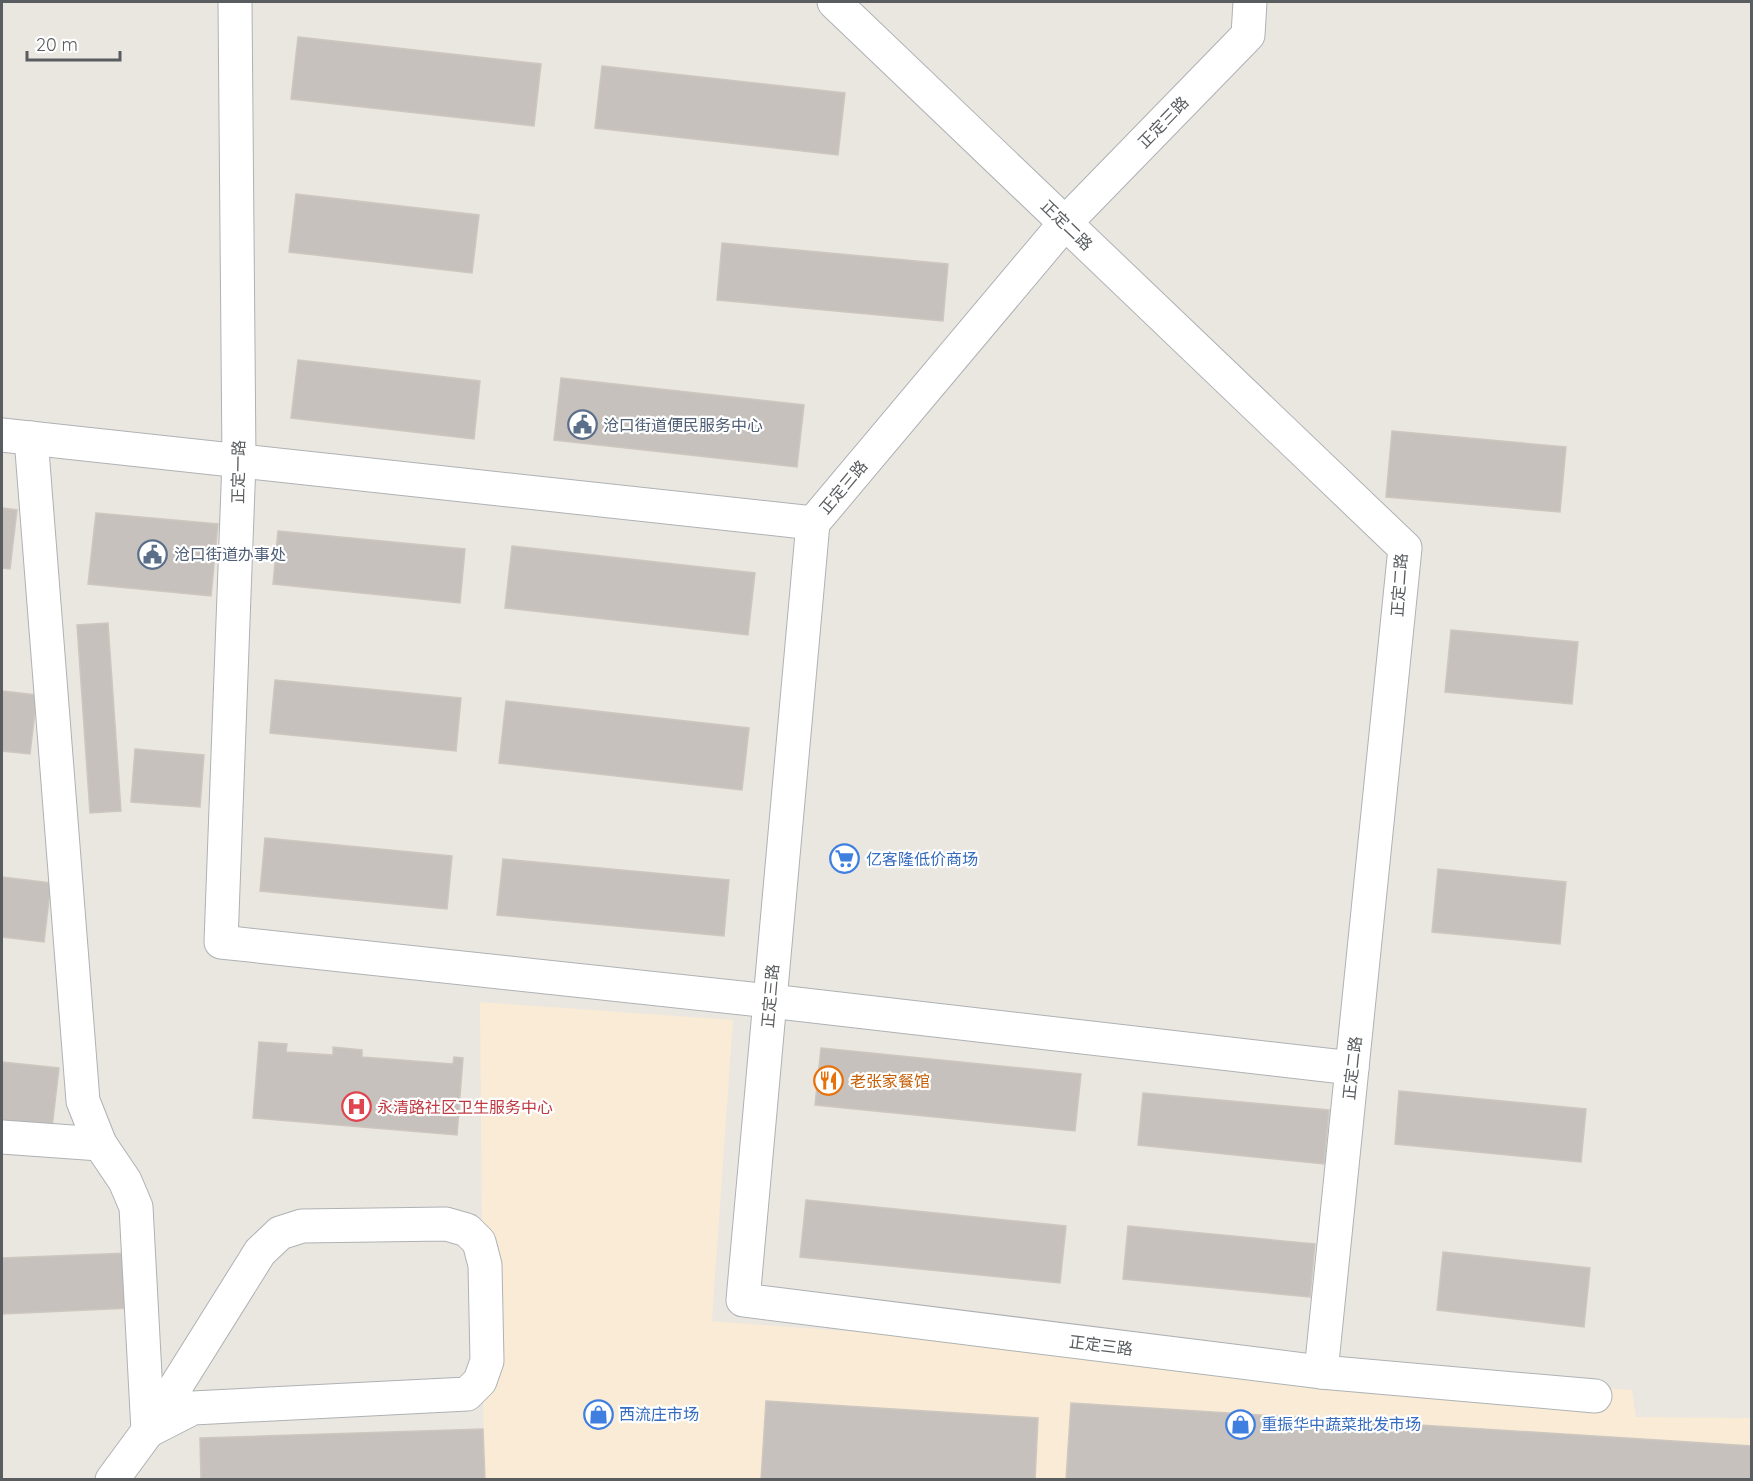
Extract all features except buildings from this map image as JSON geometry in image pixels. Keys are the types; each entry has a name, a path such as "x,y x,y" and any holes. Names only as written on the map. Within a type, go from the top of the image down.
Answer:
{"lane":[{"name":"正定一路","path":"235,2 239,461 221,942 770,1001"},
{"name":"正定二路","path":"834,2 1404,548 1321,1372"},
{"name":"正定三路","path":"1250,2 1248,35 1065,224 813,523 743,1300 1321,1372 1595,1396"},
{"path":"148,1431 136,1207 125,1181 100,1144 84,1101 16,437 813,523"},
{"path":"770,1001 1352,1068"},
{"path":"2,1137 100,1144"},
{"path":"112,1479 148,1431 260,1252 280,1233 302,1226 446,1224 467,1230 479,1242 485,1265 487,1361 480,1381 467,1394 193,1408 148,1431"}],"shaded area":[{"path":"480,1002 733,1020 712,1321 1632,1390 1636,1417 1751,1418 1751,1479 484,1479"}],"place":[{"name":"沧口街道便民服务中心","path":"582,425"},
{"name":"沧口街道办事处","path":"153,554"},
{"name":"亿客隆低价商场","path":"845,859"},
{"name":"老张家餐馆","path":"829,1081"},
{"name":"永清路社区卫生服务中心","path":"356,1107"},
{"name":"西流庄市场","path":"598,1414"},
{"name":"重振华中蔬菜批发市场","path":"1240,1424"}]}
